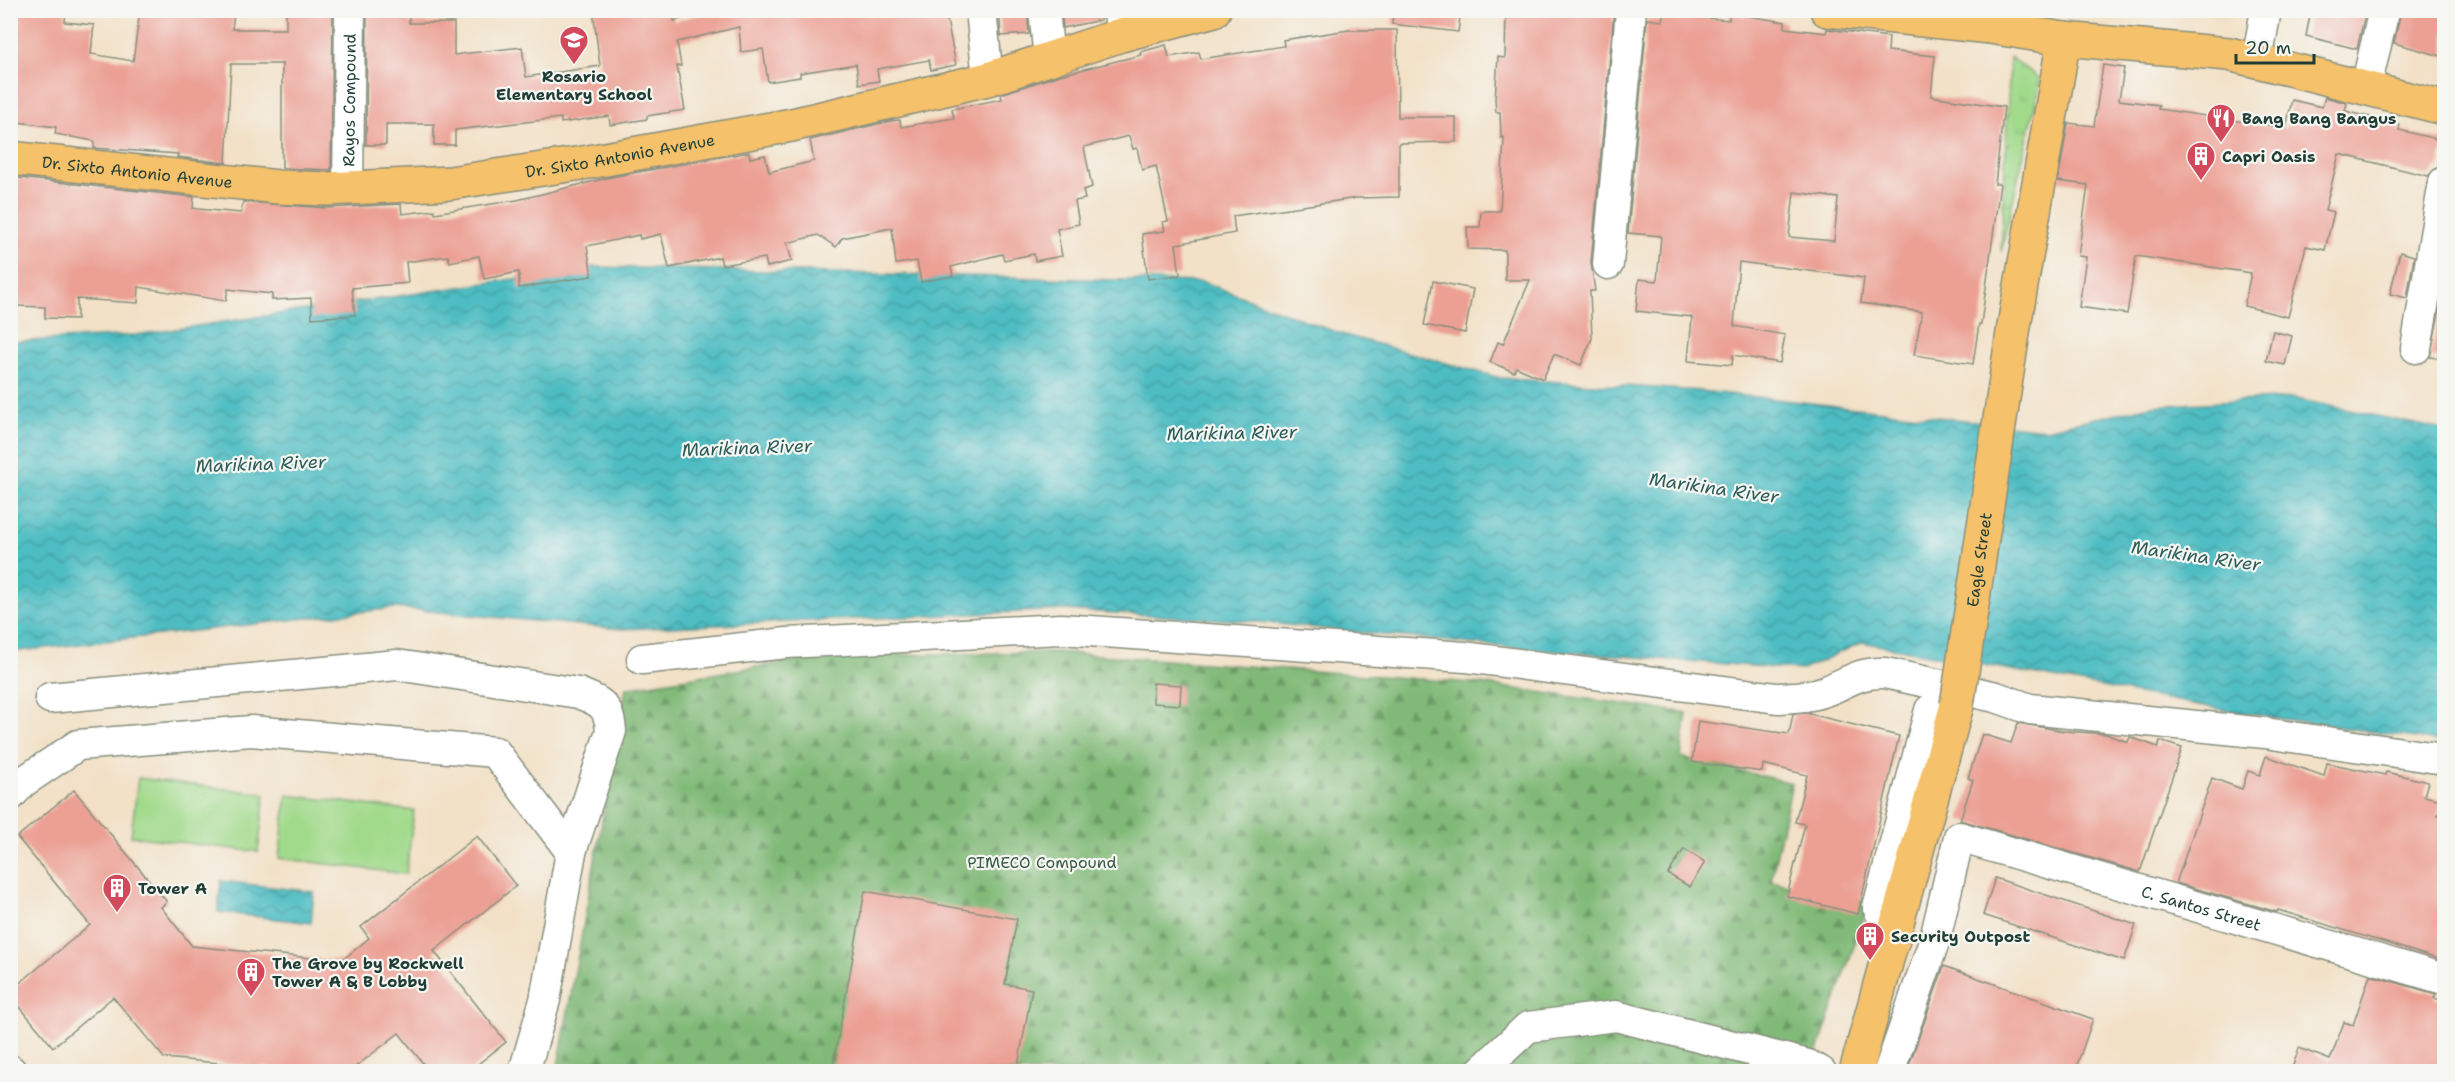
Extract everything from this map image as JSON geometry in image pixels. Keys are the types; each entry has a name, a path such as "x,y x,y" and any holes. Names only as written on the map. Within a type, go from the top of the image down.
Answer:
{"main road":[{"name":"Dr. Sixto Antonio Avenue","path":"10,158 232,183 348,188 450,183 590,162 792,125 988,79 1049,59 1120,23 1215,10"},
{"path":"1827,10 1991,19 2064,39 2229,54 2445,108"},
{"name":"Eagle Street","path":"1860,1058 1894,941 1944,708 2064,39"}],"street":[{"name":"Rayos Compound","path":"348,188 350,10"},
{"path":"981,10 988,79"},
{"path":"1044,10 1049,59"},
{"path":"1608,264 1631,10"},
{"path":"2258,61 2266,10"},
{"path":"2366,87 2384,10"},
{"path":"2416,348 2445,182"},
{"path":"642,659 820,641 1061,629 1465,657 1777,698 1803,697 1829,690 1851,677 1869,673 1885,673 1996,697 2030,709 2265,733 2445,759"},
{"path":"50,698 397,666 578,693 599,701 610,714 611,731 571,852 545,1000 524,1071"},
{"path":"10,796 23,782 78,745 251,731 495,752 571,852"},
{"name":"C. Santos Street","path":"1891,1065 1935,939 1959,837 2445,979"},
{"path":"1480,1071 1528,1027 1616,1016 1808,1065 1821,1071"},
{"path":"1860,1058 1891,1065"}],"green space":[{"path":"2010,57 2041,80 2001,252"},
{"name":"PIMECO Compound","path":"1057,652 1473,683 1687,713 1681,757 1792,783 1771,881 1869,903 1811,1071 557,1072 626,688 825,656"},
{"path":"138,778 265,794 258,852 131,836"},
{"path":"287,795 414,811 406,874 279,858"}],"water":[{"name":"Marikina River","path":"595,267 1203,282 1341,334 1500,378 1701,391 2045,429 2151,406 2292,398 2444,430 2444,742 2241,713 1862,642 1802,670 1483,645 1249,621 1064,610 622,629 395,608 11,652 11,342 136,335"},
{"path":"221,881 314,892 311,923 218,912"}],"building":[{"path":"10,10 66,10 65,22 94,25 91,54 133,61 140,10 230,10 234,13 232,29 286,29 286,10 333,10 331,170 282,168 282,64 231,64 226,163 177,157 178,154 94,148 94,141 55,134 56,127 10,121"},
{"path":"367,10 409,10 409,23 454,23 454,55 522,47 526,77 600,66 593,10 673,10 674,21 716,10 945,10 956,65 931,70 929,60 877,69 879,81 859,84 856,64 800,73 800,77 768,82 763,49 741,52 739,27 677,42 681,66 677,66 685,110 610,125 609,116 561,123 561,118 455,130 455,145 434,145 434,124 386,124 386,145 366,145"},
{"path":"999,10 1027,10 1029,34 1001,36"},
{"path":"1061,10 1100,10 1101,20 1063,28"},
{"path":"1393,10 1461,10 1458,32 1392,24"},
{"path":"1506,10 1614,10 1591,262 1595,291 1590,291 1592,338 1581,365 1554,354 1543,379 1516,367 1514,372 1490,362 1498,342 1503,344 1530,280 1505,280 1505,250 1468,249 1467,227 1480,227 1481,211 1500,211 1504,137 1501,138 1500,112 1496,112 1495,99 1498,57 1505,58"},
{"path":"2311,10 2366,10 2357,49 2306,36"},
{"path":"2401,10 2445,10 2445,57 2394,43"},
{"path":"1729,13 1785,22 1785,28 1826,33 1827,29 1889,37 1888,51 1935,56 1931,96 2004,107 1995,184 2000,184 1981,324 1979,324 1973,364 1914,355 1922,312 1861,303 1864,278 1739,262 1734,326 1785,335 1780,363 1733,355 1732,365 1688,361 1692,317 1636,311 1639,279 1657,281 1661,236 1628,233 1647,19 1662,21 1663,14 1729,20","holes":["1794,192 1838,198 1834,241 1789,237"]},
{"path":"1349,30 1397,30 1398,117 1456,117 1456,142 1399,143 1399,197 1357,198 1233,216 1235,233 1176,244 1180,275 1148,279 1142,234 1165,231 1163,222 1168,221 1156,166 1142,170 1137,148 1133,149 1129,136 1084,147 1092,187 1083,190 1085,199 1075,201 1079,224 1057,229 1062,256 1035,261 1034,254 1004,260 1002,254 951,267 953,276 921,282 917,261 896,264 892,228 842,238 836,247 818,235 787,243 792,261 767,267 765,258 722,265 720,257 669,268 661,234 640,239 639,235 587,246 592,276 519,288 519,272 484,279 479,256 450,262 448,256 406,262 408,283 352,288 355,315 312,318 311,298 272,300 272,294 228,289 226,301 139,287 138,303 77,299 77,319 45,318 45,307 16,306 16,279 10,278 10,177 194,197 193,208 241,213 243,202 327,208 401,204 402,214 434,210 435,213 517,200 611,177 749,152 750,158 765,155 769,172 814,161 810,140 891,121 900,120 901,127 954,118 952,109 1002,99 1001,94 1060,75 1141,55 1140,52 1166,45 1169,57 1199,52 1201,59 1284,46 1283,40"},
{"path":"2103,65 2124,68 2119,100 2159,105 2158,109 2286,128 2292,100 2322,107 2325,97 2347,103 2345,111 2400,124 2399,130 2445,141 2439,166 2428,176 2339,154 2325,210 2334,212 2325,250 2306,246 2288,317 2244,306 2251,273 2136,256 2127,314 2079,307 2086,257 2078,256 2088,185 2058,181 2068,123 2094,126"},
{"path":"2400,252 2414,256 2407,298 2390,294"},
{"path":"1433,281 1473,289 1465,333 1424,325"},
{"path":"2445,283 2445,359 2430,357"},
{"path":"2273,331 2292,336 2285,365 2266,361"},
{"path":"1153,683 1181,685 1180,705 1153,703"},
{"path":"1806,713 1899,736 1858,914 1787,896 1805,824 1795,822 1807,775 1763,764 1762,772 1692,762 1698,721 1789,734 1793,714"},
{"path":"2018,723 2064,731 2106,734 2128,742 2130,737 2158,747 2160,741 2182,748 2140,872 1960,820 1973,780 1968,778 1982,734 2011,743"},
{"path":"2266,756 2324,776 2327,763 2385,775 2386,772 2428,782 2424,796 2442,800 2438,815 2445,817 2445,961 2278,910 2277,912 2176,883 2212,778 2242,789 2248,771 2260,775"},
{"path":"74,790 167,902 161,907 192,946 341,961 369,938 361,927 477,836 516,886 434,951 506,1042 469,1071 429,1071 399,1033 350,1071 306,1071 164,1058 113,997 53,1047 10,995 10,991 90,925 17,837"},
{"path":"1684,849 1705,862 1690,887 1668,874"},
{"path":"1995,878 2136,925 2124,961 1983,915"},
{"path":"865,891 1017,919 1005,984 1032,989 1017,1071 832,1071"},
{"path":"1944,966 2093,1019 2075,1071 1907,1071"},
{"path":"2370,975 2436,994 2434,998 2445,1001 2445,1071 2291,1071 2299,1048 2330,1060 2344,1022 2353,1025"}],"place":[{"name":"Rosario Elementary School","path":"574,66"},
{"name":"Bang Bang Bangus","path":"2221,144"},
{"name":"Capri Oasis","path":"2201,182"},
{"name":"Tower A","path":"117,914"},
{"name":"Security Outpost","path":"1870,962"},
{"name":"The Grove by Rockwell Tower A & B Lobby","path":"251,998"}]}
